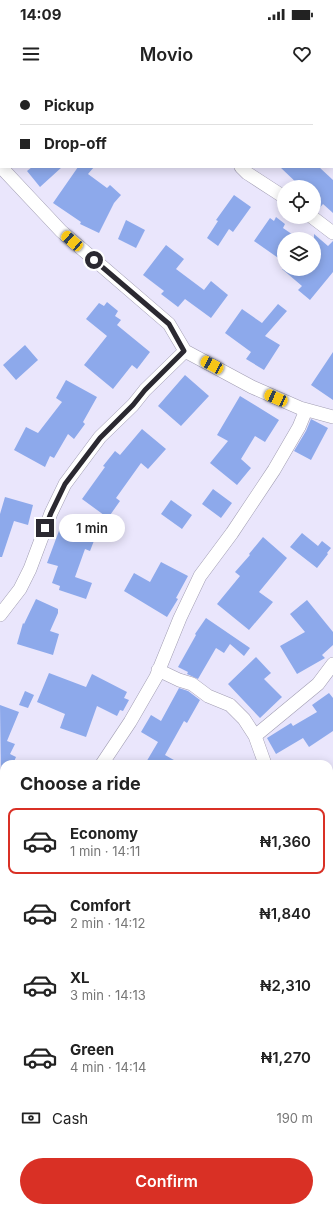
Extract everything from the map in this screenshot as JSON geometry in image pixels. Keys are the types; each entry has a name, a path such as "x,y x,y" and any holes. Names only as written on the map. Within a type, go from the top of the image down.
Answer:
{"street":[{"path":"2,168 61,231 169,324 184,351 252,387 306,410 332,414"},
{"path":"242,168 247,173 277,192"},
{"path":"321,224 333,233"},
{"path":"0,614 20,589 30,569 51,513 65,484 100,438 184,351"},
{"path":"105,760 130,722 156,677 180,618 200,576 232,533 274,470 299,427 306,410"},
{"path":"255,736 318,684 333,664"},
{"path":"158,670 179,680 192,684 208,696 230,705 244,719 255,736 263,760"}],"building":[{"path":"31,168 61,168 40,187 27,171"},
{"path":"77,168 93,168 88,174 107,188 110,185 121,195 114,203 99,233 80,224 81,222 53,203"},
{"path":"281,168 320,168 333,180 333,213 323,204 321,206 321,180 294,180"},
{"path":"234,195 251,207 233,232 229,229 218,246 207,238 218,221 216,220"},
{"path":"276,217 277,224 285,224 283,228 289,232 277,232 277,257 254,241 270,218 274,221"},
{"path":"126,220 145,230 136,248 118,239"},
{"path":"321,240 328,246 333,241 333,272 310,300 298,290 302,286 290,276 321,276"},
{"path":"166,245 184,259 176,269 204,290 211,281 228,295 211,318 185,299 178,307 161,294 164,291 143,275"},
{"path":"107,302 118,311 115,316 121,320 117,325 150,352 137,369 132,365 113,389 84,365 107,336 86,319 99,303 104,306"},
{"path":"278,304 287,311 265,336 280,345 264,370 246,359 251,352 225,333 242,309 262,323"},
{"path":"25,345 38,360 16,380 3,365"},
{"path":"333,352 333,400 311,385"},
{"path":"185,375 209,396 181,426 158,406"},
{"path":"66,380 97,397 83,422 85,424 74,439 68,434 54,458 50,456 45,467 14,450 26,427 38,433 62,402 56,398"},
{"path":"240,396 279,420 265,442 255,436 241,459 251,468 237,485 210,463 228,441 217,435"},
{"path":"311,419 328,428 311,460 294,451 306,431"},
{"path":"142,429 166,449 148,469 141,463 116,498 120,501 108,518 82,499 105,467 103,466 115,451 120,455"},
{"path":"213,489 232,503 221,518 202,504"},
{"path":"5,497 33,505 28,525 14,521 2,557 0,557 0,514"},
{"path":"171,500 192,515 182,529 161,514"},
{"path":"63,520 97,533 90,551 85,549 75,577 92,583 86,599 59,590 60,586 52,583 58,566 47,563"},
{"path":"302,533 318,546 322,541 331,548 317,568 290,547"},
{"path":"263,537 287,558 259,592 273,602 249,630 217,604 240,576 235,572"},
{"path":"161,562 188,576 176,598 178,599 167,617 124,591 134,573 150,582"},
{"path":"36,599 58,609 58,613 50,631 59,634 53,655 17,644 23,623 24,624"},
{"path":"307,600 333,632 333,645 322,655 325,658 297,674 280,646 305,632 290,614"},
{"path":"206,618 250,648 244,656 230,644 224,653 216,648 198,679 187,674 188,672 178,667 196,635 195,634"},
{"path":"256,657 271,673 264,679 282,697 260,718 228,684"},
{"path":"49,673 86,687 92,674 127,692 124,698 129,700 123,711 120,710 117,716 97,706 86,737 60,728 65,714 37,702"},
{"path":"179,688 188,691 200,700 187,723 184,721 165,755 174,760 147,760 158,742 141,732 151,715 161,721"},
{"path":"25,691 34,695 28,708 19,705"},
{"path":"329,693 333,698 333,731 309,747 303,738 276,754 267,738 291,723 293,726 317,712 312,705"},
{"path":"0,705 19,712 7,741 15,744 10,754 16,757 15,760 1,760"}],"route":[{"path":"45,528 65,484 100,438 184,351 169,324 94,260"}]}
